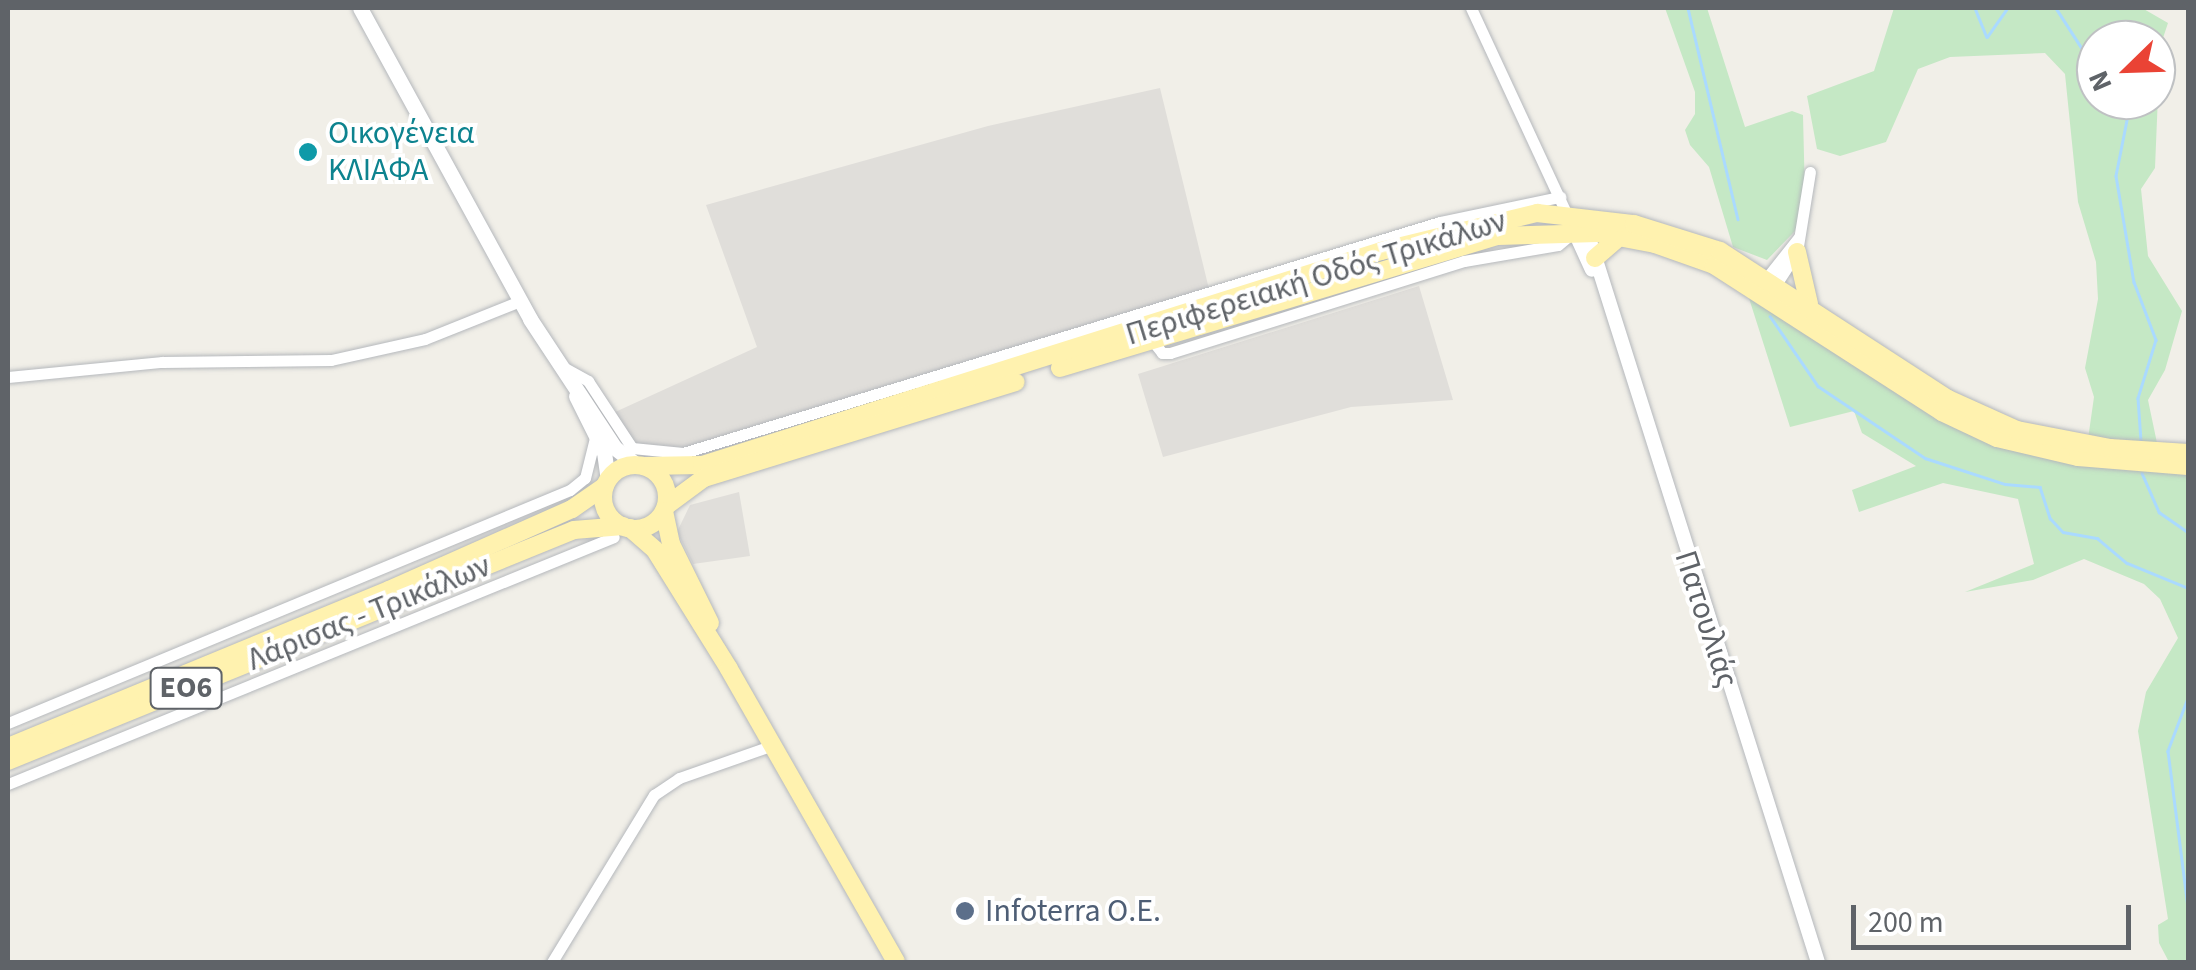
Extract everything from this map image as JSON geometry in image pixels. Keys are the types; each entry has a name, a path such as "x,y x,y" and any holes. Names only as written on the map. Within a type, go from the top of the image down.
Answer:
{"main road":[{"path":"360,8 520,302 615,448 661,477 672,544 730,669"},
{"name":"Περιφερειακή Οδός Τρικάλων","path":"641,465 702,465 860,408 1116,330 1454,229 1525,215 1574,218 1683,236 1767,287 1931,406 1987,434 2078,457 2188,466"},
{"name":"Περιφερειακή Οδός Τρικάλων","path":"665,508 704,478 1498,236 1574,218 1620,236 1698,258 1809,304 1982,416 2057,440 2188,453"},
{"path":"1596,266 1620,236"},
{"path":"1798,245 1809,304"},
{"path":"562,367 596,434 607,483 608,514 622,530 655,550 730,669 896,962"},
{"name":"ΕΟ6","path":"607,483 641,465"},
{"name":"Λάρισας - Τρικάλων","path":"8,748 572,509 607,483"},
{"name":"ΕΟ6","path":"622,530 650,525 665,508"},
{"name":"Λάρισας - Τρικάλων","path":"8,761 574,530 622,530"}],"street":[{"path":"1471,8 1574,218"},
{"path":"1767,287 1798,245 1810,172"},
{"name":"Πατουλιάς","path":"1574,218 1596,266 1818,962"},
{"path":"8,377 162,362 331,360 412,342 520,302"},
{"path":"562,367 588,381 627,444 651,455 706,447 860,408"},
{"path":"8,723 575,488 585,478 596,434"},
{"path":"8,784 622,530"},
{"path":"552,962 654,794 679,778 773,744"}],"shaded area":[{"path":"1160,88 1209,289 684,449 633,447 613,413 757,347 706,205 988,126"},
{"path":"1419,286 1453,400 1351,407 1163,457 1138,374"},
{"path":"739,492 750,556 693,564 677,532 690,505"}],"green space":[{"path":"1665,8 1707,8 1745,127 1792,111 1803,115 1805,197 1795,231 1767,260 1733,247 1709,167 1690,145 1685,130 1695,114 1695,92"},
{"path":"1894,8 2142,8 2163,20 2076,20 2076,120 2157,120 2155,168 2141,189 2148,256 2182,311 2165,370 2148,400 2157,443 2088,439 2094,397 2085,368 2098,299 2096,262 2078,202 2065,74 2045,53 1950,57 1918,69 1886,142 1840,156 1817,149 1807,96 1874,71"},
{"path":"1747,292 1909,400 2054,460 2188,473 2188,962 2169,962 2159,943 2158,925 2168,919 2138,731 2146,692 2178,638 2160,599 2144,584 2084,559 2033,580 1965,592 2034,564 2018,499 1943,483 1859,512 1852,490 1916,466 1862,433 1854,411 1790,427"}],"waterway":[{"path":"1688,8 1738,219"},
{"path":"1975,8 1987,37 2007,8"},
{"path":"2056,8 2076,39"},
{"path":"2127,120 2116,176 2134,282 2156,340 2138,398 2141,441"},
{"path":"1770,316 1818,386 1925,458 2005,484 2040,487 2050,518 2063,532 2097,538 2127,563 2188,588"},
{"path":"2142,473 2159,512 2188,532"},
{"path":"2188,698 2168,751 2188,908"}],"place":[{"name":"Οικογένεια ΚΛΙΑΦΑ","path":"308,152"},
{"name":"Infoterra Ο.Ε.","path":"965,911"}]}
